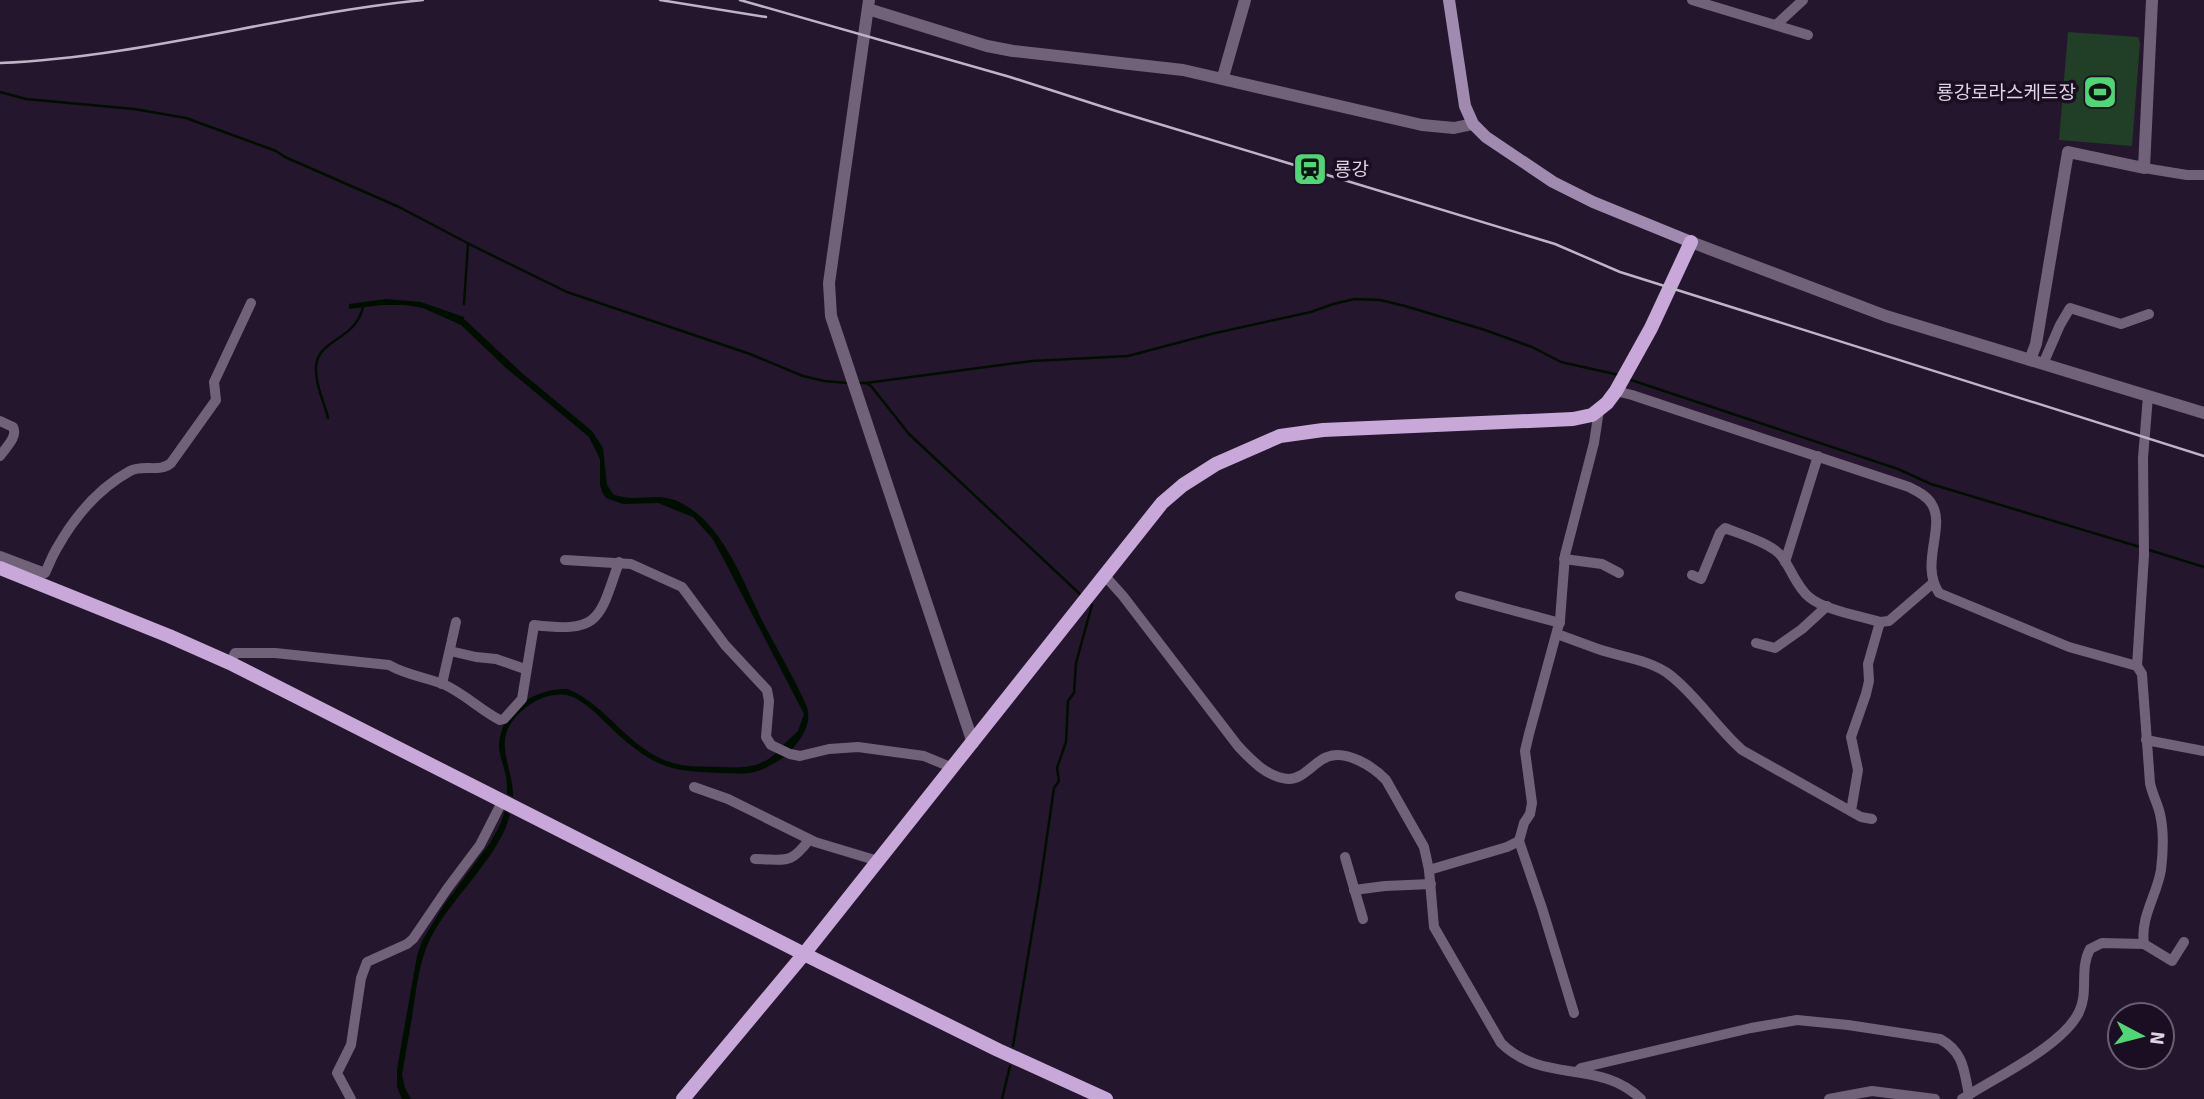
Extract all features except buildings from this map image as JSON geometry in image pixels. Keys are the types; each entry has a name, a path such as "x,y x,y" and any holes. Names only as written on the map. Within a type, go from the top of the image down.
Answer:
{"main road":[{"path":"683,1099 974,743 1162,503 1183,485 1216,464 1280,436 1323,430 1573,419 1592,415 1599,410 1621,382 1651,328 1692,242 1593,202 1553,182 1486,137 1473,124 1465,106 1449,0"},
{"path":"0,568 230,663 804,954 998,1050 1106,1099"}],"street":[{"path":"1223,77 1245,0"},
{"path":"1692,0 1808,35"},
{"path":"1776,25 1803,0"},
{"path":"2144,168 2152,0"},
{"path":"974,743 831,316 828,283 868,4 987,46 1139,63 1223,77 1422,125 1454,128 1473,124"},
{"path":"2030,360 2036,344 2068,152 2177,174 2204,175"},
{"path":"1692,242 1886,316 2204,414"},
{"path":"0,556 45,572 74,519 91,499 133,469 163,468 171,463 216,400 214,382 251,303"},
{"path":"2043,364 2070,308 2121,324 2149,314"},
{"path":"1621,382 1645,399 1909,487 1925,496 1933,505 1936,522 1930,570 1939,593 2069,647 2137,666"},
{"path":"2144,944 2146,917 2158,887 2162,850 2160,814 2150,783 2142,674 2137,666 2144,555 2143,458 2148,396"},
{"path":"1574,1013 1519,841 1532,803 1525,751 1558,628 1564,559 1594,443 1599,410"},
{"path":"0,421 15,429 13,439 0,456"},
{"path":"1785,562 1818,456"},
{"path":"1692,575 1701,579 1724,528 1772,548 1782,556 1798,585 1811,599 1880,622 1889,621 1933,583"},
{"path":"1564,559 1602,565 1619,573"},
{"path":"565,560 631,564 674,582 687,592 718,638 767,690 769,701 766,737 771,746 800,756 829,749 858,747 924,756 953,768"},
{"path":"230,663 235,653 275,653 389,665 399,671 442,684 459,692 500,720 504,719 522,699 534,625 559,628 589,624 601,609 619,562"},
{"path":"1105,576 1238,746 1268,772 1288,779 1296,778 1328,757 1338,755 1366,765 1380,774 1394,792 1419,837 1430,870 1434,927 1501,1043 1516,1056 1530,1063 1545,1068 1578,1071 1624,1084 1641,1099"},
{"path":"1460,596 1558,628 1597,649 1655,666 1669,673 1742,750 1861,817 1872,819"},
{"path":"1756,643 1775,648 1802,629 1827,606"},
{"path":"442,684 456,622"},
{"path":"1851,811 1858,770 1851,737 1866,694 1869,681 1868,664 1880,622"},
{"path":"450,651 496,659 525,668"},
{"path":"2146,740 2204,751"},
{"path":"694,787 728,799 810,840 878,861"},
{"path":"351,1099 337,1073 351,1045 361,978 368,962 413,939 509,804"},
{"path":"755,859 790,860 796,857 810,840"},
{"path":"1430,870 1519,841"},
{"path":"1345,857 1363,919"},
{"path":"1354,890 1431,884"},
{"path":"1963,1098 2020,1064 2068,1029 2083,1003 2084,962 2090,949 2102,943 2144,944 2172,961 2185,942"},
{"path":"1578,1071 1657,1049 1751,1028 1797,1020 1822,1021 1940,1040 1952,1046 1965,1069 1963,1098"},
{"path":"1829,1099 1872,1091 1935,1099"}],"green space":[{"name":"룡강로라스케트장","path":"2068,32 2138,37 2140,43 2132,146 2059,140"}],"shaded area":[{"path":"386,299 421,302 464,317 522,373 592,431 603,448 607,485 613,494 629,498 672,499 696,513 709,525 741,575 807,707 807,725 791,751 781,747 798,731 804,714 712,538 693,517 658,503 623,504 606,498 600,485 600,459 589,437 505,367 461,325 423,308 405,305 349,309 349,304"},
{"path":"568,689 595,706 644,749 673,763 744,767 765,761 777,752 786,756 765,768 749,773 680,770 647,757 577,699 570,696 550,696 539,699 520,712 508,730 505,746 513,797 507,794 499,746 506,722 513,712 532,697 543,692"},
{"path":"505,811 510,814 498,843 444,916 425,950 402,1075 411,1099 402,1099 397,1087 397,1069 422,941 444,905 490,843"}],"waterway":[{"path":"0,92 26,99 134,109 186,118 276,151 399,207 567,292 750,354 803,376 847,383"},
{"path":"464,304 468,245"},
{"path":"866,383 1032,361 1128,356 1355,299 1380,300 1405,306 1485,330 1532,347 1561,362 1619,375"},
{"path":"328,418 317,380 316,366 319,356 325,348 351,329 363,307"},
{"path":"1628,379 1898,469 1931,484 2140,547"},
{"path":"858,383 871,386 909,434 1081,595"},
{"path":"2146,549 2204,567"},
{"path":"1013,1046 1054,788 1059,781 1057,768 1066,742 1068,701 1074,693 1076,663 1092,605 1089,602"},
{"path":"1002,1099 1010,1066"}],"railway":[{"path":"0,63 106,53 370,6 423,0"},
{"path":"660,0 766,17"},
{"path":"740,0 1010,77 1555,244 1620,272 2204,456"}],"place":[{"name":"룡강로라스케트장","path":"2100,92"},
{"name":"룡강","path":"1310,169"}]}
